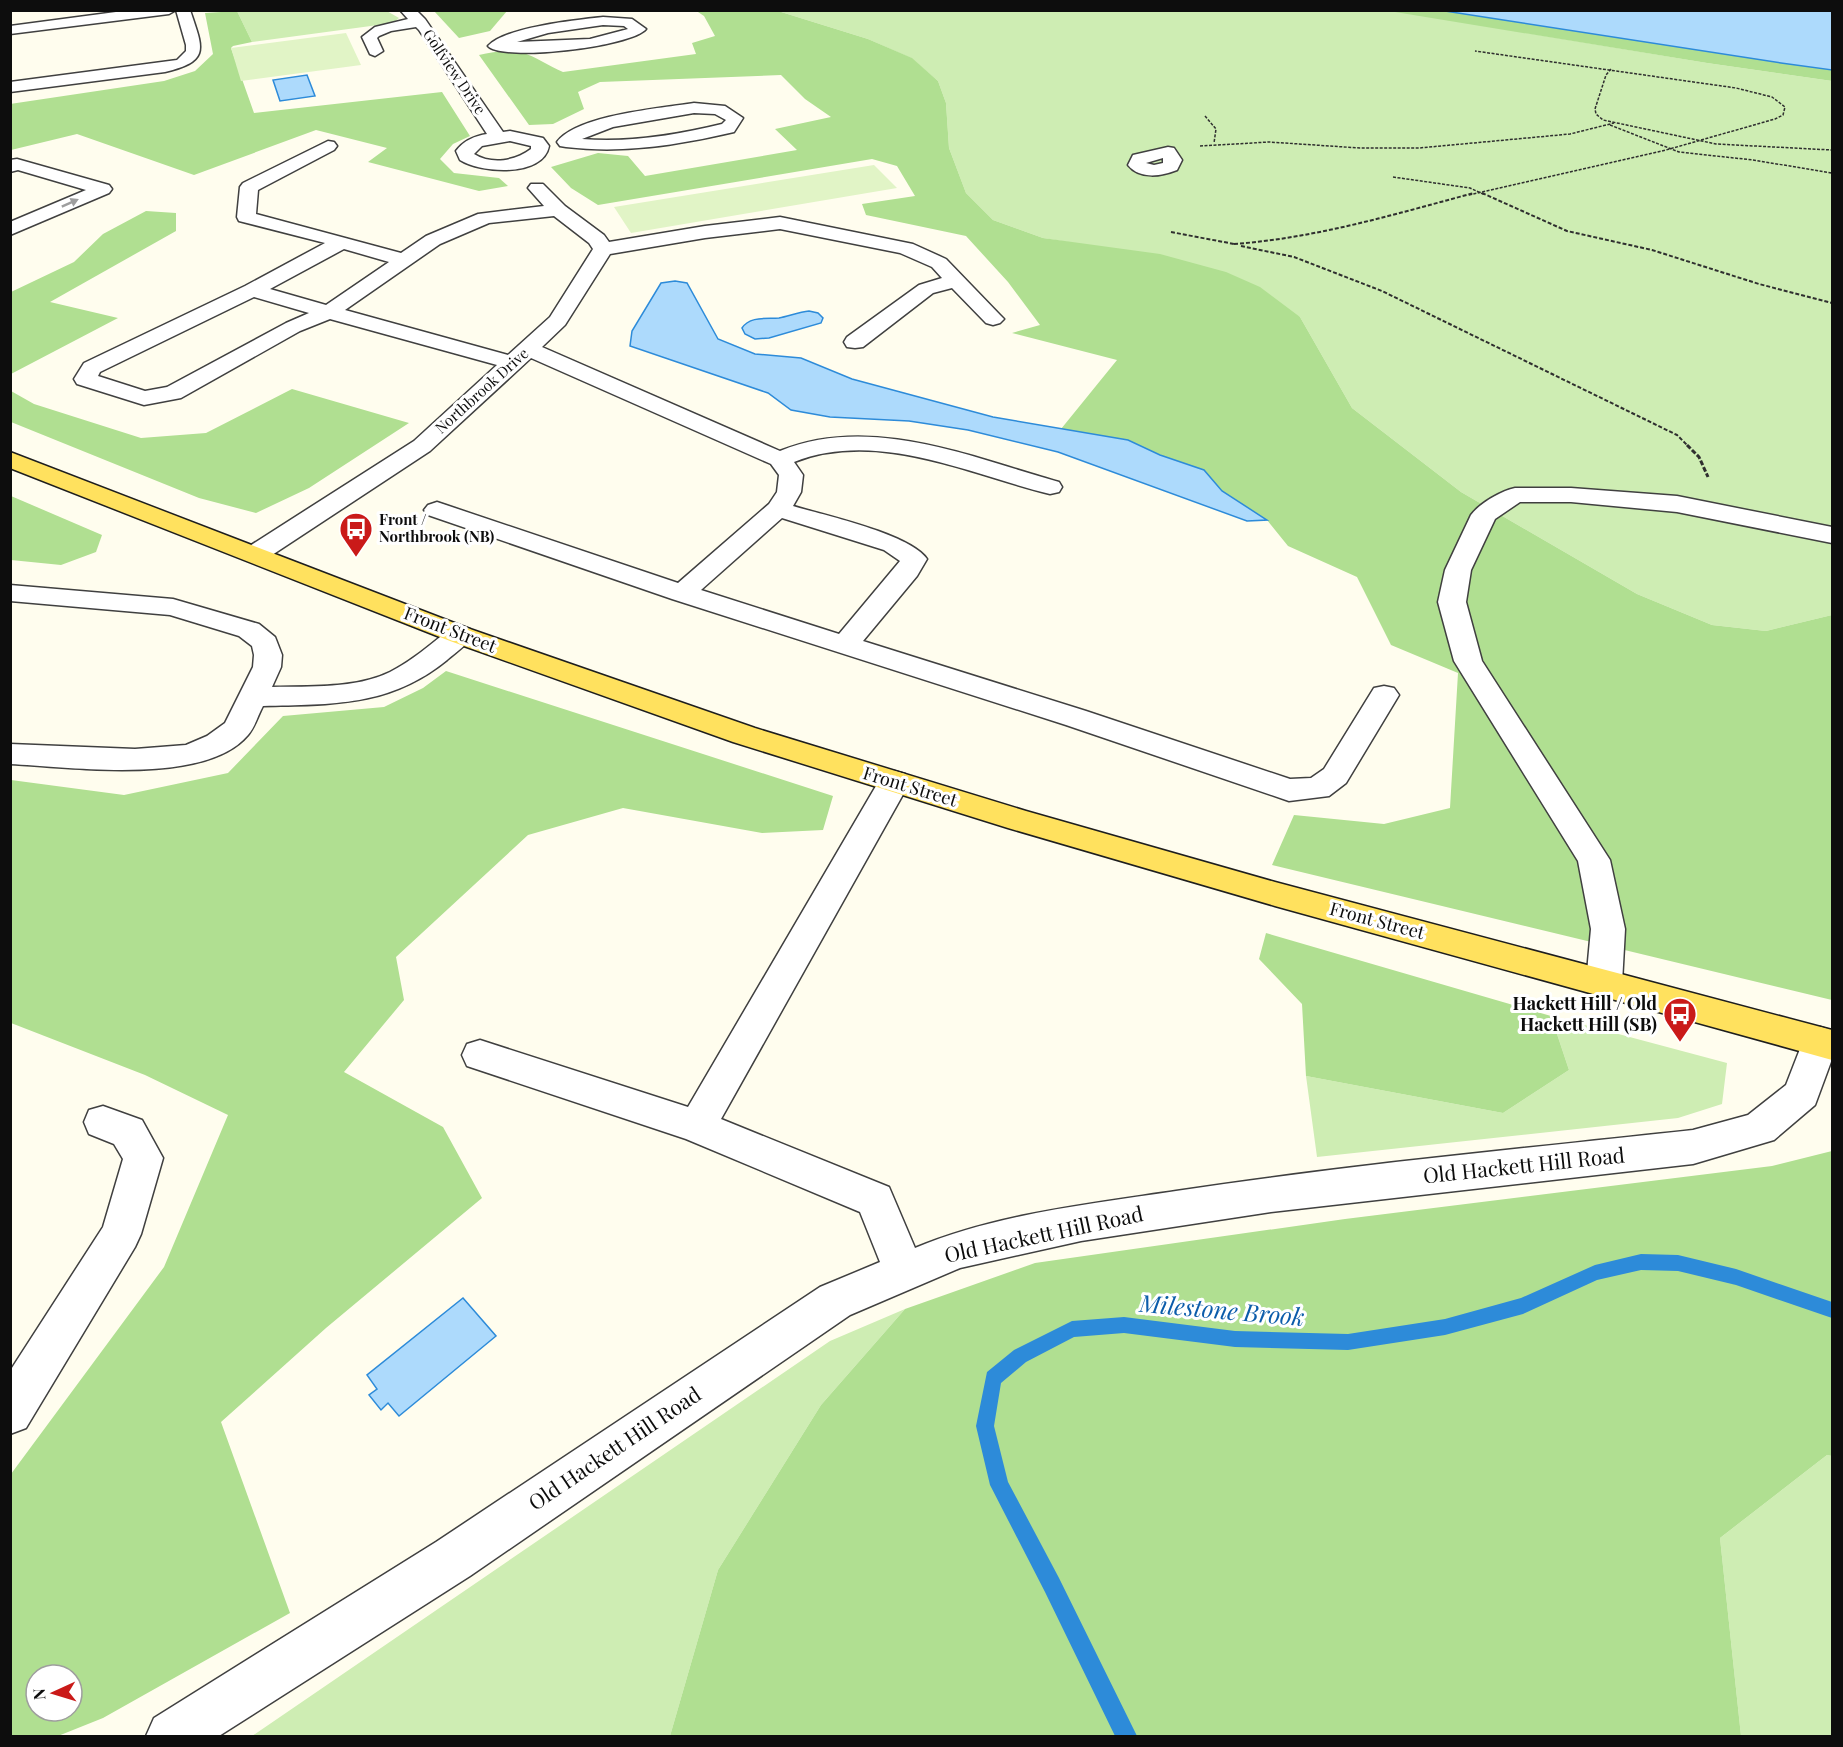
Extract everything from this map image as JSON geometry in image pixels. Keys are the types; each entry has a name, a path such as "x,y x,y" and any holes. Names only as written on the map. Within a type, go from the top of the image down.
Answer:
{"main road":[{"name":"Front Street","path":"10,459 460,635 744,735 894,782 1275,894 1826,1044"}],"street":[{"path":"10,30 169,10"},
{"path":"10,87 182,63 193,52 194,45 183,10"},
{"name":"Golfview Drive","path":"407,10 420,22 498,137"},
{"path":"603,21 627,22 639,29 627,37 579,44 519,48 490,47 536,33 603,21"},
{"path":"375,51 369,37 371,34 384,28 420,22"},
{"path":"441,52 463,50"},
{"path":"540,146 566,142 588,146 651,142 728,128 735,118 719,109 694,108 594,128 575,134 566,142"},
{"name":"Golfview Drive","path":"498,137 531,139 540,146 535,156 519,163 490,165 479,163 466,156 465,151 476,142 498,137"},
{"path":"328,146 249,187 246,217 405,260"},
{"path":"10,167 17,164 103,189 12,227"},
{"path":"537,188 558,210 597,239 603,249 705,232 780,223 906,248 939,263 993,319"},
{"path":"342,242 252,290 92,368 85,379 144,398 173,393 293,327 329,312 433,240 485,218 558,210"},
{"name":"Northbrook Drive","path":"257,554 422,446 558,321 603,249"},
{"path":"855,342 926,289 956,280"},
{"path":"252,290 329,312 521,356 595,376 779,459 791,475 789,492 778,509 682,593"},
{"path":"779,459 814,446 844,442 879,443 1050,488"},
{"path":"1604,983 1608,929 1594,860 1468,661 1452,602 1458,570 1485,515 1515,495 1572,495 1677,504 1833,535"},
{"path":"778,509 893,545 914,559 908,570 845,645"},
{"path":"436,510 682,593 1076,718 1289,790 1318,788 1335,776 1384,695"},
{"path":"10,593 136,602 173,607 249,630 265,644 268,655 267,668 237,729 218,742 193,754 171,758 135,759 10,754"},
{"path":"254,697 327,694 392,682 425,663 460,635"},
{"path":"698,1126 894,782"},
{"name":"Old Hackett Hill Road","path":"172,1737 453,1559 835,1300 956,1250 1081,1223 1271,1194 1693,1147 1760,1128 1802,1094 1826,1044"},
{"path":"480,1055 698,1126 875,1200 905,1272"},
{"path":"10,1412 121,1234 143,1158 128,1132 103,1122"}],"path":[{"path":"1234,244 1265,243 1318,235 1418,211 1482,192 1669,150 1775,119 1783,115 1785,107 1772,97 1736,88 1475,51"},
{"path":"1611,69 1605,75 1595,109 1599,117 1614,123 1701,142 1749,147 1833,150"},
{"path":"1205,116 1216,129 1214,144"},
{"path":"1168,152 1214,144 1272,142 1380,149 1423,149 1560,134 1614,123"},
{"path":"1610,125 1669,150 1833,173"},
{"path":"1393,177 1452,184 1482,192 1567,231 1635,245 1759,285 1833,303"},
{"path":"1170,232 1294,256 1382,291 1677,435 1699,458 1709,478 1708,486 1698,496 1677,504"}],"green space":[{"path":"385,10 399,18 393,23 252,42 237,11"},
{"path":"695,10 778,11 868,39 912,58 938,81 946,103 949,148 966,193 993,220 1043,238 1160,254 1226,272 1260,287 1300,317 1352,408 1461,492 1637,594 1712,625 1766,631 1832,615 1832,1000 1272,865 1294,815 1384,824 1450,808 1458,673 1391,645 1357,577 1288,546 1267,520 1222,491 1204,470 1160,455 1127,440 1061,429 1117,360 1012,333 1040,325 1008,282 966,236 866,215 862,204 915,196 897,166 872,159 598,205 571,188 551,167 598,153 628,156 645,176 797,150 775,129 831,117 805,99 781,75 600,82 578,92 584,109 553,124 529,125 479,55 501,51 528,54 563,72 696,54 692,43 715,36 704,16"},
{"path":"1389,10 1707,63 1832,81 1832,615 1766,631 1712,625 1637,594 1461,492 1352,408 1300,317 1099,247 1043,238 993,220 966,193 949,148 946,103 938,81 911,58 868,39 778,11"},
{"path":"237,11 252,42 231,48 254,113 442,92 470,136 453,144 440,159 454,173 499,178 508,186 479,191 368,162 387,148 316,130 194,175 77,134 11,150 10,104 164,81 195,71 213,54 205,13"},
{"path":"434,11 507,11 490,31 459,38"},
{"path":"1389,11 1445,11 1832,70 1832,81 1707,63"},
{"path":"346,33 361,65 241,81 231,48"},
{"path":"874,165 897,188 631,233 614,207"},
{"path":"146,211 176,213 176,231 50,302 118,318 11,374 11,292 74,262 103,234"},
{"path":"292,389 409,423 309,488 256,513 199,498 11,422 11,391 34,404 141,438 206,433"},
{"path":"11,496 102,535 96,552 61,565 11,560"},
{"path":"446,671 833,796 823,830 762,833 623,808 528,835 396,957 404,1000 344,1072 443,1127 482,1198 326,1328 221,1422 290,1613 103,1718 58,1736 11,1736 11,1474 164,1267 228,1115 145,1075 11,1023 11,780 124,795 228,773 283,716 384,707 423,688"},
{"path":"1266,933 1551,1016 1569,1070 1503,1113 1306,1076 1302,1004 1259,959"},
{"path":"1551,1016 1727,1063 1722,1104 1678,1118 1317,1157 1306,1076 1503,1113 1569,1070"},
{"path":"1832,1151 1832,1456 1827,1455 1720,1538 1741,1736 670,1736 718,1570 821,1405 905,1309 1035,1263 1345,1219 1772,1166"},
{"path":"905,1309 821,1405 718,1570 670,1736 252,1736 830,1341"},
{"path":"1827,1455 1832,1456 1832,1736 1741,1736 1720,1538"}],"water":[{"path":"1445,11 1832,11 1832,70 1781,63"},
{"path":"307,75 315,96 280,101 273,80"},
{"path":"675,281 687,283 718,339 755,354 801,358 852,379 993,417 1128,440 1160,455 1204,470 1222,491 1267,520 1247,521 1058,452 968,430 909,421 830,417 791,410 768,393 630,346 632,331 661,283"},
{"path":"809,311 818,313 823,318 821,323 769,338 755,339 745,334 742,328 754,320 779,318"},
{"path":"463,1298 496,1336 399,1416 388,1403 381,1410 369,1395 377,1389 367,1375"}],"waterway":[{"name":"Milestone Brook","path":"1126,1736 1052,1585 999,1485 985,1426 993,1378 1020,1356 1072,1329 1124,1325 1235,1339 1348,1342 1445,1327 1523,1306 1595,1273 1641,1262 1678,1263 1736,1277 1832,1310"}],"place":[{"name":"Front / Northbrook (NB)","path":"356,558"},
{"name":"Hackett Hill / Old Hackett Hill (SB)","path":"1680,1043"}]}
